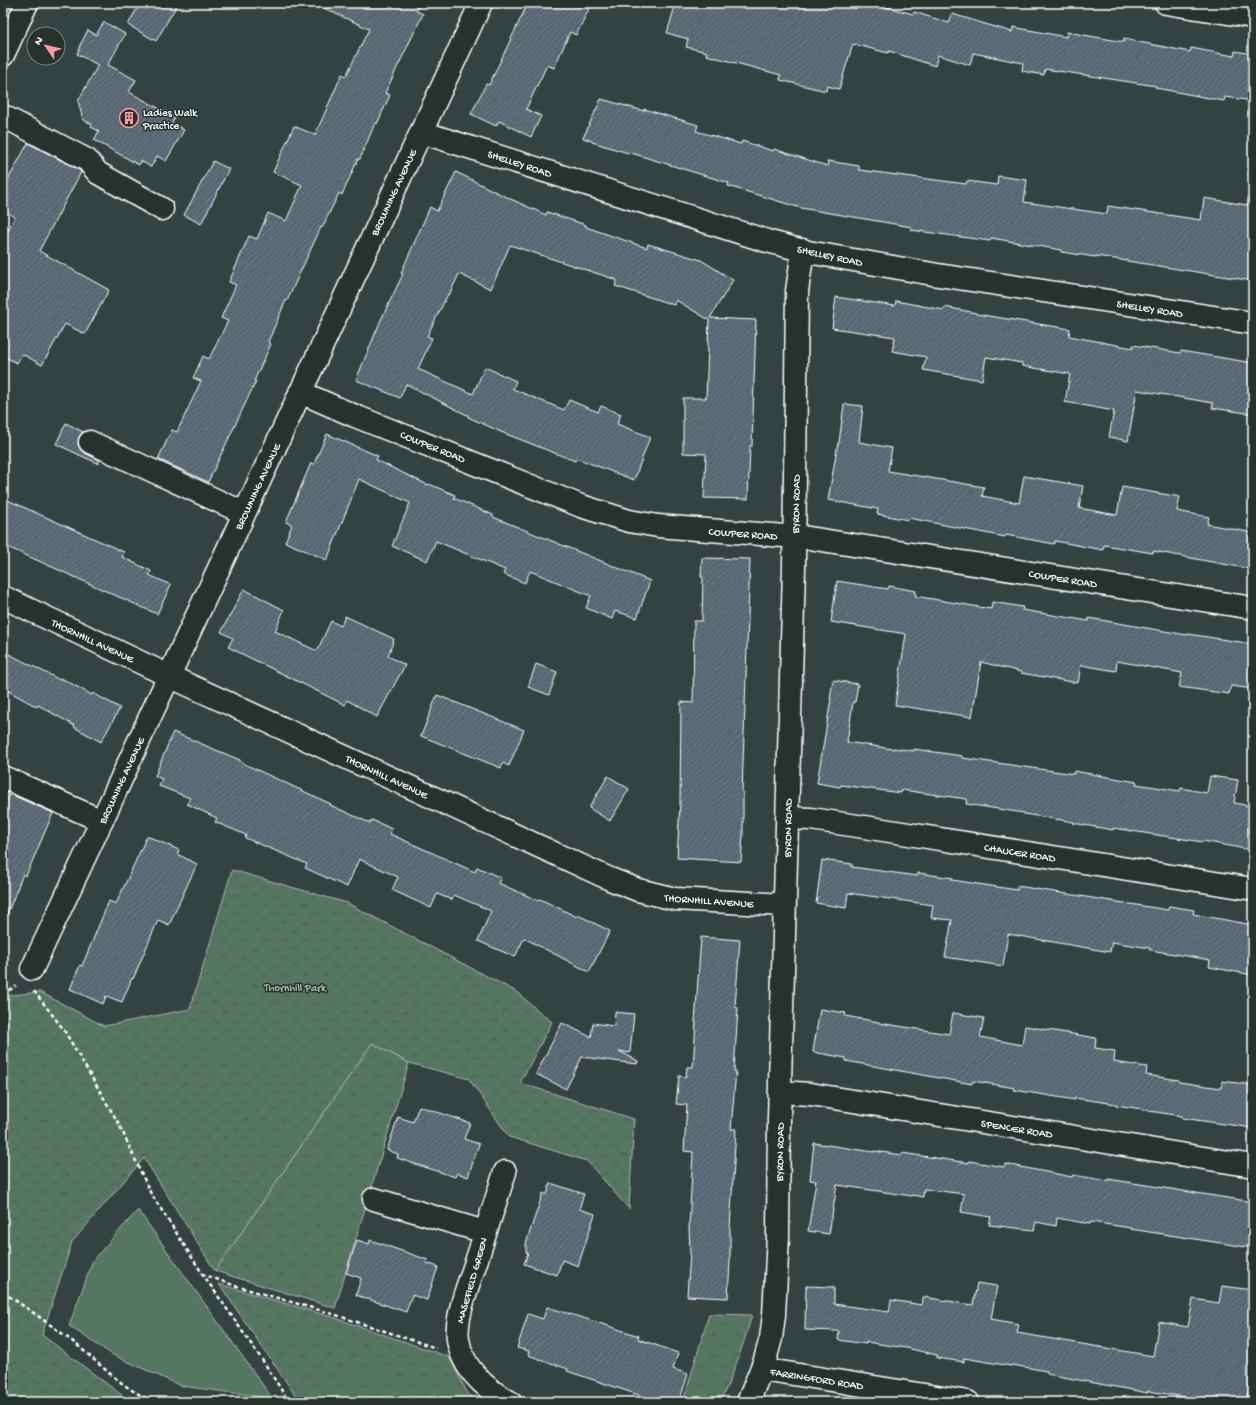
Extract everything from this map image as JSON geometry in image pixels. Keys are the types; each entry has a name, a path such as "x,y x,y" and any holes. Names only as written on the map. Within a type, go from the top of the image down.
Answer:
{"street":[{"path":"3,55 27,3"},
{"name":"BROWNING AVENUE","path":"31,977 244,513 481,3"},
{"path":"1166,3 1253,17"},
{"path":"3,116 87,160 98,173 162,209"},
{"name":"SHELLEY ROAD","path":"421,132 767,241 803,250 938,275 1253,323"},
{"name":"BYRON ROAD","path":"748,1402 762,1369 771,1338 774,1315 778,1236 780,1092 795,537 798,291 803,250"},
{"name":"COWPER ROAD","path":"300,392 355,416 606,515 629,521 658,526 809,538 1253,608"},
{"path":"90,442 244,513"},
{"name":"THORNHILL AVENUE","path":"3,597 169,676 610,879 638,890 675,899 785,905"},
{"path":"3,777 102,822"},
{"name":"CHAUCER ROAD","path":"787,818 811,819 878,829 1253,889"},
{"name":"SPENCER ROAD","path":"780,1092 810,1094 1253,1166"},
{"name":"MASEFIELD GREEN","path":"505,1172 467,1290 458,1326 458,1339 463,1357 468,1366 487,1388 510,1402"},
{"name":"MASEFIELD GREEN","path":"374,1199 485,1232"},
{"name":"FARRINGFORD ROAD","path":"762,1369 968,1402"}],"path":[{"path":"31,977 119,1124 150,1192 182,1240 202,1274 265,1364 289,1402"},
{"path":"202,1274 236,1286 333,1314 463,1357"},
{"path":"3,1292 69,1338 112,1375 146,1398 156,1402"}],"green space":[{"name":"Thornhill Park","path":"232,870 347,903 515,991 552,1022 520,1083 634,1119 629,1209 587,1161 509,1137 469,1079 409,1063 372,1043 215,1271 144,1158 72,1242 42,1335 127,1399 134,1402 3,1402 3,996 40,992 104,1026 190,1009"},
{"path":"372,1043 409,1063 335,1308 215,1271"},
{"path":"138,1210 272,1398 181,1386 113,1355 69,1326 93,1260"},
{"path":"219,1284 332,1317 449,1357 468,1394 481,1402 300,1402"},
{"path":"709,1314 752,1315 734,1370 720,1402 683,1402"}],"building":[{"path":"140,3 178,3 156,41 128,25"},
{"path":"313,3 420,3 416,11 423,14 385,93 390,95 377,124 375,123 360,159 358,159 342,195 339,193 322,228 321,227 287,301 286,300 268,342 271,344 254,381 256,381 208,482 158,459 172,430 177,432 201,381 193,378 203,356 209,359 228,321 221,318 236,285 229,282 249,236 257,239 268,213 286,221 302,185 273,172 294,126 315,135 342,74 346,76 369,29"},
{"path":"528,3 592,3 576,35 570,32 554,68 547,65 526,109 541,116 531,137 499,121 496,126 471,114 486,84 489,85"},
{"path":"676,3 872,3 913,14 914,12 949,23 952,14 1012,32 1013,27 1066,37 1067,32 1124,42 1124,39 1190,52 1191,48 1234,56 1235,51 1253,54 1253,101 1225,97 1224,101 1156,88 1156,86 1045,69 1044,75 1022,71 1023,63 973,53 970,65 938,55 935,66 889,51 888,53 853,44 839,89 827,86 826,91 780,80 781,75 706,55 707,52 686,47 688,39 667,33"},
{"name":"Ladies Walk Practice","path":"104,22 125,34 108,65 136,80 129,92 175,117 172,123 184,130 166,161 157,156 151,167 141,161 139,165 94,140 99,131 91,127 92,124 83,120 78,101 98,65 77,54 88,30 96,35"},
{"path":"601,99 644,111 644,109 698,125 696,131 741,144 742,141 773,151 774,149 827,166 828,161 859,166 859,170 966,184 967,181 997,185 998,176 1027,180 1024,202 1107,214 1108,206 1201,220 1204,198 1253,206 1253,281 1096,256 1061,252 1061,250 991,238 990,241 911,230 912,227 801,208 728,186 729,183 583,138"},
{"path":"28,143 81,172 39,251 109,290 85,334 65,324 42,365 22,354 17,363 3,356 3,240 15,217 3,210 3,189"},
{"path":"213,161 229,169 201,224 184,215"},
{"path":"456,172 546,215 547,212 647,248 648,244 701,260 733,280 710,318 756,320 752,446 750,446 748,499 704,498 706,454 683,453 683,398 706,398 709,320 676,300 674,305 615,286 617,280 510,245 491,289 459,274 427,336 432,338 418,369 473,394 485,367 516,381 513,389 564,410 569,400 598,412 601,406 621,414 617,424 650,437 634,480 576,458 575,461 501,432 468,417 469,416 406,384 400,398 356,380 380,322 403,274 401,273 430,207 437,211"},
{"path":"836,297 895,306 896,301 944,310 945,307 976,314 1070,329 1069,336 1133,348 1133,345 1253,363 1253,414 1212,408 1213,403 1137,390 1128,441 1109,437 1114,411 1065,402 1070,374 1022,366 1022,363 986,357 982,380 923,370 926,357 892,351 895,337 832,328"},
{"path":"844,404 863,406 859,442 892,448 888,471 984,487 982,496 1019,503 1024,476 1083,486 1079,508 1117,515 1122,487 1180,497 1177,511 1209,517 1207,524 1253,533 1253,556 1250,569 1153,551 1153,553 1104,545 1103,550 1055,541 1054,544 1006,535 1005,537 909,518 908,520 877,514 878,509 828,500 839,443"},
{"path":"66,423 83,432 79,437 78,444 80,449 99,460 99,464 56,444"},
{"path":"327,434 378,456 376,460 428,485 429,484 455,495 454,498 493,515 493,517 650,581 637,618 615,611 612,619 586,608 591,596 530,571 525,583 503,574 505,570 436,541 427,561 392,546 410,503 359,479 327,560 285,542 292,525 286,522 311,463 314,464"},
{"path":"3,498 124,552 122,557 151,571 149,575 171,585 157,614 3,545"},
{"path":"702,558 750,559 741,862 677,858 680,803 681,702 693,703 694,621 702,621"},
{"path":"837,581 888,589 889,586 916,591 915,596 991,609 992,602 1023,607 1022,610 1089,621 1089,618 1187,635 1253,644 1253,689 1231,686 1229,694 1179,687 1182,673 1117,661 1116,671 1081,665 1078,683 1021,673 981,662 972,717 895,705 906,634 831,622"},
{"path":"244,589 284,610 275,631 317,651 331,621 341,626 345,616 394,639 388,656 405,665 377,717 347,700 345,705 228,647 233,638 221,632"},
{"path":"3,651 60,680 61,678 92,695 93,693 120,708 101,742 38,705 37,707 3,688"},
{"path":"536,664 557,672 549,695 528,687"},
{"path":"833,680 858,684 855,702 853,702 847,742 893,749 914,751 914,749 962,756 962,758 1074,774 1074,771 1137,782 1136,784 1180,791 1181,788 1207,793 1210,776 1238,780 1234,803 1250,806 1248,813 1253,814 1253,839 1251,850 1203,841 1113,828 1113,830 1024,813 966,804 967,799 902,790 901,793 841,785 840,787 817,783"},
{"path":"437,695 524,730 509,766 503,763 501,768 421,736"},
{"path":"173,732 240,760 240,762 370,823 372,820 392,829 390,834 475,872 477,867 501,878 498,883 539,901 540,899 577,917 578,915 610,931 589,972 524,938 515,957 478,941 491,911 454,895 452,900 437,894 431,908 392,890 398,877 359,859 347,887 305,868 307,864 245,838 246,835 215,822 217,818 187,804 190,798 159,786 162,779 155,776"},
{"path":"608,776 629,789 610,821 589,808"},
{"path":"10,794 53,813 26,876 23,874 4,922 3,810"},
{"path":"147,836 179,850 177,854 197,864 169,925 158,920 122,1002 106,996 103,1004 70,989 80,965 82,966 109,901 116,904"},
{"path":"822,860 852,864 852,867 917,876 918,873 1017,890 1017,886 1168,910 1169,906 1194,910 1193,914 1253,925 1253,975 1209,967 1210,960 1150,950 1150,948 1112,942 1110,952 1008,934 1003,966 945,957 952,920 931,918 933,905 848,893 846,908 816,903"},
{"path":"701,937 740,940 735,1007 738,1008 734,1071 736,1071 731,1129 736,1129 730,1228 728,1298 687,1296 690,1253 689,1227 693,1152 684,1151 687,1105 676,1104 679,1076 686,1077 687,1067 693,1067"},
{"path":"820,1009 846,1013 845,1016 879,1023 949,1034 953,1013 984,1018 980,1037 1022,1045 1025,1026 1096,1038 1095,1048 1115,1051 1114,1062 1147,1067 1146,1075 1179,1080 1179,1082 1221,1088 1222,1081 1253,1085 1253,1128 1182,1118 1182,1116 1116,1104 1075,1098 1075,1100 1014,1090 1015,1088 973,1081 972,1084 846,1061 846,1058 813,1052"},
{"path":"615,1012 634,1014 630,1053 619,1051 638,1061 637,1064 582,1057 566,1089 536,1074 562,1023 591,1037 593,1023 614,1026"},
{"path":"419,1106 470,1123 464,1139 479,1144 468,1177 457,1173 455,1177 397,1158 398,1154 387,1150 398,1117 413,1122"},
{"path":"814,1143 874,1152 902,1155 902,1153 969,1163 969,1161 1004,1167 1005,1164 1072,1177 1073,1175 1108,1181 1108,1179 1253,1202 1253,1248 1130,1229 1131,1228 1091,1222 1090,1224 1057,1218 1056,1226 1036,1222 1034,1230 989,1225 991,1217 961,1212 964,1194 924,1189 923,1197 837,1185 829,1234 808,1231 816,1181 810,1180"},
{"path":"550,1183 584,1194 579,1209 595,1214 578,1266 562,1260 557,1275 524,1264 528,1253 526,1252 526,1244 530,1231 543,1193 547,1195"},
{"path":"357,1240 369,1244 370,1240 428,1260 427,1263 438,1267 427,1300 412,1295 406,1312 356,1295 361,1278 346,1273"},
{"path":"977,1283 997,1286 991,1319 1019,1324 1017,1333 1153,1356 1159,1322 1188,1327 1193,1299 1219,1303 1222,1286 1253,1290 1253,1365 1246,1402 1216,1402 1148,1391 1148,1393 1047,1374 1047,1371 1012,1365 964,1358 964,1362 937,1358 937,1355 906,1348 866,1342 866,1344 838,1340 839,1331 805,1330 806,1286 834,1287 834,1304 889,1312 891,1300 922,1305 923,1297 973,1305"},
{"path":"547,1307 639,1336 638,1339 678,1353 673,1369 688,1374 679,1402 647,1402 648,1398 567,1371 568,1369 528,1355 529,1351 517,1348 528,1314 543,1319"}],"place":[{"name":"Ladies Walk Practice","path":"129,118"}]}
